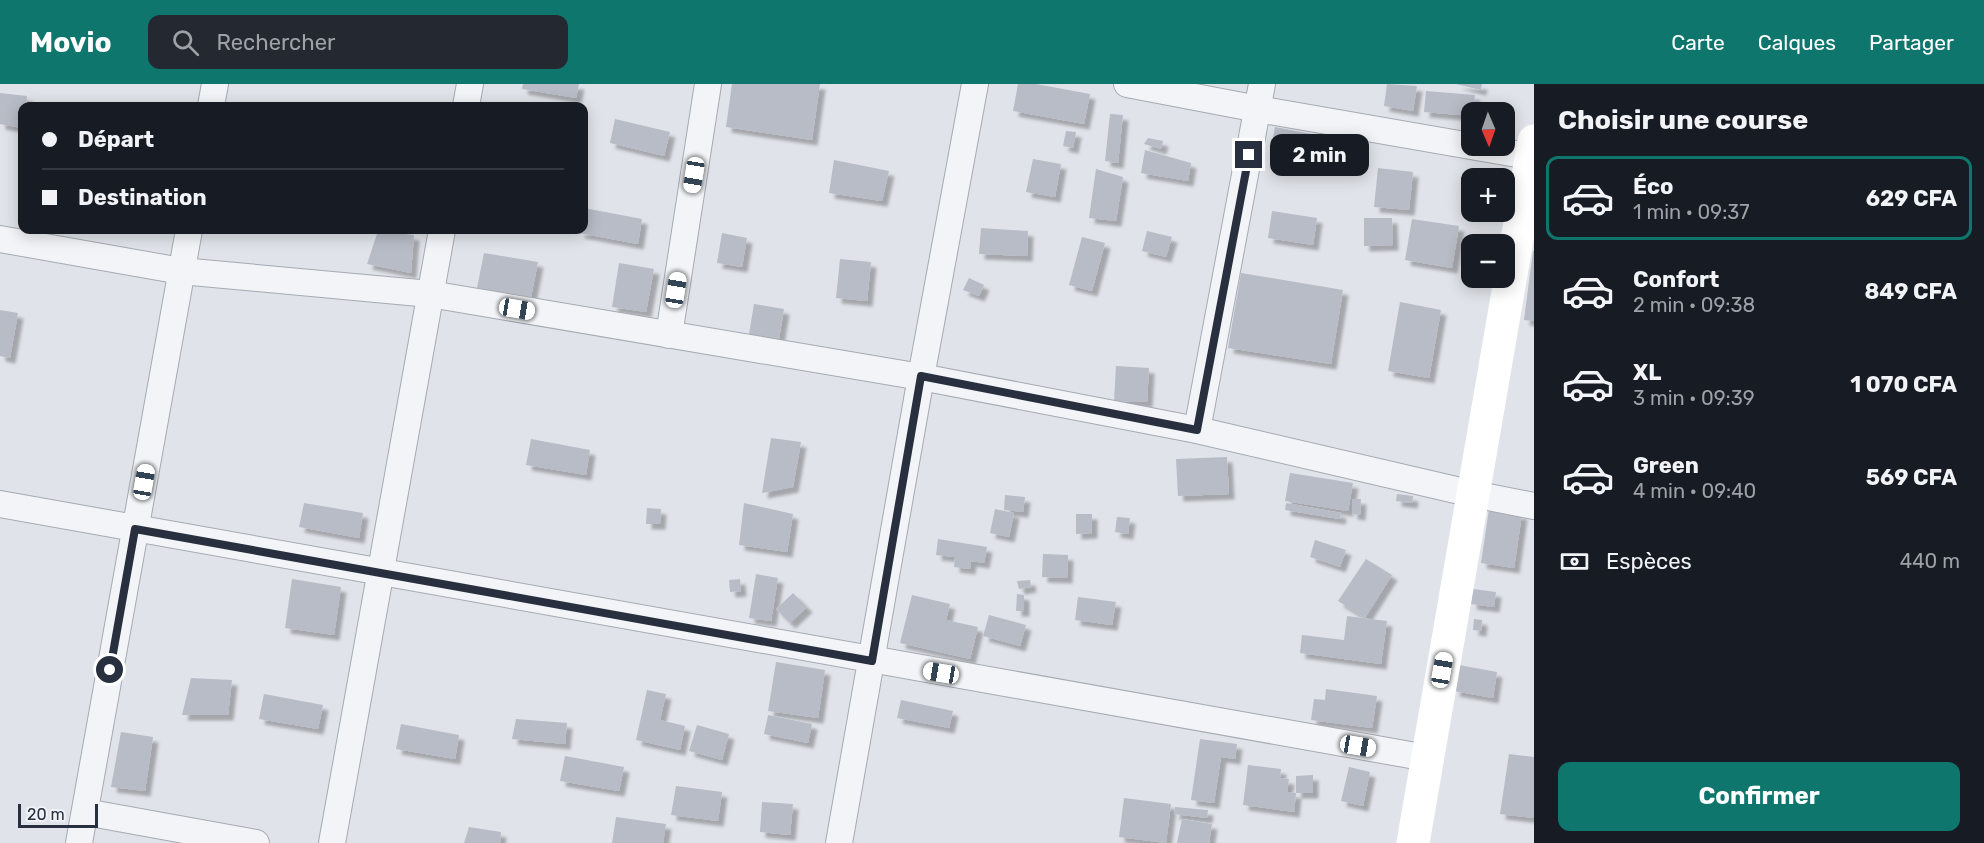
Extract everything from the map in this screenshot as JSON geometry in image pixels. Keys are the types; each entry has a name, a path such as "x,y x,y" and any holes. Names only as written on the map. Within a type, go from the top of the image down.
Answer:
{"main road":[{"path":"1413,843 1533,152"}],"street":[{"path":"212,102 215,84"},
{"path":"467,102 470,84"},
{"path":"669,335 708,84"},
{"path":"839,843 975,84"},
{"path":"1127,84 1258,109 1533,152"},
{"path":"1197,430 1262,84"},
{"path":"79,843 188,234"},
{"path":"332,843 441,234"},
{"path":"0,239 181,271 430,294 921,376 1197,430 1534,506"},
{"path":"0,504 1427,758"},
{"path":"85,812 256,843"}],"building":[{"path":"523,84 579,84 576,98 522,89"},
{"path":"732,84 820,84 812,140 726,127"},
{"path":"1018,84 1036,84 1090,94 1084,124 1013,111"},
{"path":"1387,84 1417,86 1413,111 1384,106"},
{"path":"1456,84 1482,84 1481,90"},
{"path":"1426,91 1475,95 1474,102 1461,102 1461,115 1424,112"},
{"path":"0,93 27,96 26,102 18,102 18,127 0,124"},
{"path":"1110,114 1123,115 1118,163 1105,161"},
{"path":"615,119 670,132 664,156 610,143"},
{"path":"1275,127 1317,135 1313,158 1271,149"},
{"path":"1066,131 1076,132 1073,148 1063,146"},
{"path":"1148,138 1163,141 1161,149 1144,144"},
{"path":"1145,150 1191,163 1188,181 1141,173"},
{"path":"1033,159 1061,164 1055,197 1026,192"},
{"path":"834,160 889,171 882,201 829,193"},
{"path":"1378,168 1413,172 1409,210 1374,207"},
{"path":"1096,169 1123,177 1116,221 1089,218"},
{"path":"588,209 642,219 638,244 584,234 588,234"},
{"path":"1272,211 1317,218 1313,245 1268,238"},
{"path":"1364,218 1392,218 1393,245 1364,246"},
{"path":"1412,219 1459,226 1452,268 1405,260"},
{"path":"981,228 1028,231 1027,256 979,254"},
{"path":"1147,231 1172,237 1166,257 1142,251"},
{"path":"722,233 747,238 742,267 717,263"},
{"path":"377,234 414,235 411,273 367,264"},
{"path":"1082,237 1105,243 1092,291 1069,285"},
{"path":"1534,251 1534,321 1524,320"},
{"path":"484,253 538,262 531,297 477,288"},
{"path":"840,259 871,262 867,301 836,298"},
{"path":"619,263 654,269 646,312 612,307"},
{"path":"1241,273 1343,290 1331,364 1228,348"},
{"path":"969,278 984,285 979,296 963,290"},
{"path":"1400,302 1441,310 1429,378 1388,371"},
{"path":"754,304 784,309 779,339 749,334"},
{"path":"0,310 18,313 10,358 0,356"},
{"path":"1116,366 1149,368 1147,402 1114,401"},
{"path":"771,438 801,442 793,487 762,493"},
{"path":"531,439 590,450 586,475 526,465"},
{"path":"1227,457 1229,494 1178,496 1176,459"},
{"path":"1290,473 1353,483 1348,511 1285,501"},
{"path":"1397,494 1413,496 1412,503 1396,501"},
{"path":"1005,495 1025,497 1023,512 1004,510"},
{"path":"1352,499 1361,499 1360,515 1352,514"},
{"path":"304,503 363,513 359,538 299,527"},
{"path":"744,503 793,514 787,552 739,545"},
{"path":"1286,503 1341,513 1340,519 1285,510"},
{"path":"647,508 661,509 660,524 646,524"},
{"path":"995,509 1014,513 1009,537 990,533"},
{"path":"1489,509 1522,514 1514,568 1481,563"},
{"path":"1076,514 1092,514 1092,533 1076,534"},
{"path":"1117,517 1130,518 1128,534 1115,532"},
{"path":"938,539 987,547 984,563 971,561 970,569 954,567 955,557 936,555"},
{"path":"1315,540 1346,550 1340,567 1310,557"},
{"path":"1043,554 1068,555 1067,578 1042,577"},
{"path":"1366,559 1392,575 1365,618 1338,601"},
{"path":"756,574 778,578 771,621 749,618"},
{"path":"292,579 341,587 334,635 285,628"},
{"path":"740,579 741,591 730,592 729,580"},
{"path":"1030,580 1031,587 1019,589 1017,581"},
{"path":"1473,589 1496,592 1494,607 1471,604"},
{"path":"793,593 807,607 790,623 776,609"},
{"path":"1017,594 1024,595 1024,611 1016,611"},
{"path":"912,595 950,604 946,620 978,627 970,659 900,643"},
{"path":"1078,597 1116,602 1112,625 1075,620"},
{"path":"989,615 1026,625 1020,646 983,636"},
{"path":"1347,616 1387,621 1381,664 1300,653 1302,635 1344,640"},
{"path":"1474,619 1482,620 1481,631 1473,630"},
{"path":"776,662 825,670 818,718 768,711"},
{"path":"1459,665 1497,672 1493,698 1454,691"},
{"path":"191,678 232,680 228,715 182,715"},
{"path":"1326,689 1377,696 1372,728 1311,720 1314,699 1325,700"},
{"path":"647,690 666,694 660,720 685,726 680,750 636,740"},
{"path":"264,694 323,705 318,729 259,719"},
{"path":"901,700 953,711 949,728 897,718"},
{"path":"768,715 812,724 808,743 764,734"},
{"path":"516,719 567,723 565,744 512,739"},
{"path":"401,724 459,735 455,759 396,749"},
{"path":"697,725 729,734 722,760 689,751"},
{"path":"121,732 153,737 145,791 111,787"},
{"path":"1200,739 1237,744 1235,759 1221,757 1214,803 1191,800"},
{"path":"1509,754 1534,757 1534,818 1500,814"},
{"path":"565,756 624,767 619,791 560,781"},
{"path":"1248,765 1281,769 1280,778 1289,779 1287,792 1296,793 1294,812 1243,805"},
{"path":"1349,767 1370,772 1363,806 1341,801"},
{"path":"1313,775 1313,793 1296,793 1296,776"},
{"path":"676,786 722,792 718,821 671,815"},
{"path":"1124,798 1171,804 1166,843 1119,837"},
{"path":"762,802 793,804 790,835 760,832"},
{"path":"1175,807 1208,810 1207,818 1174,814"},
{"path":"616,817 666,824 663,843 612,843"},
{"path":"1182,819 1212,824 1209,843 1177,843"},
{"path":"469,827 501,832 500,843 464,843"}],"route":[{"path":"110,670 135,529 872,661 921,376 1197,430 1249,155"}]}
